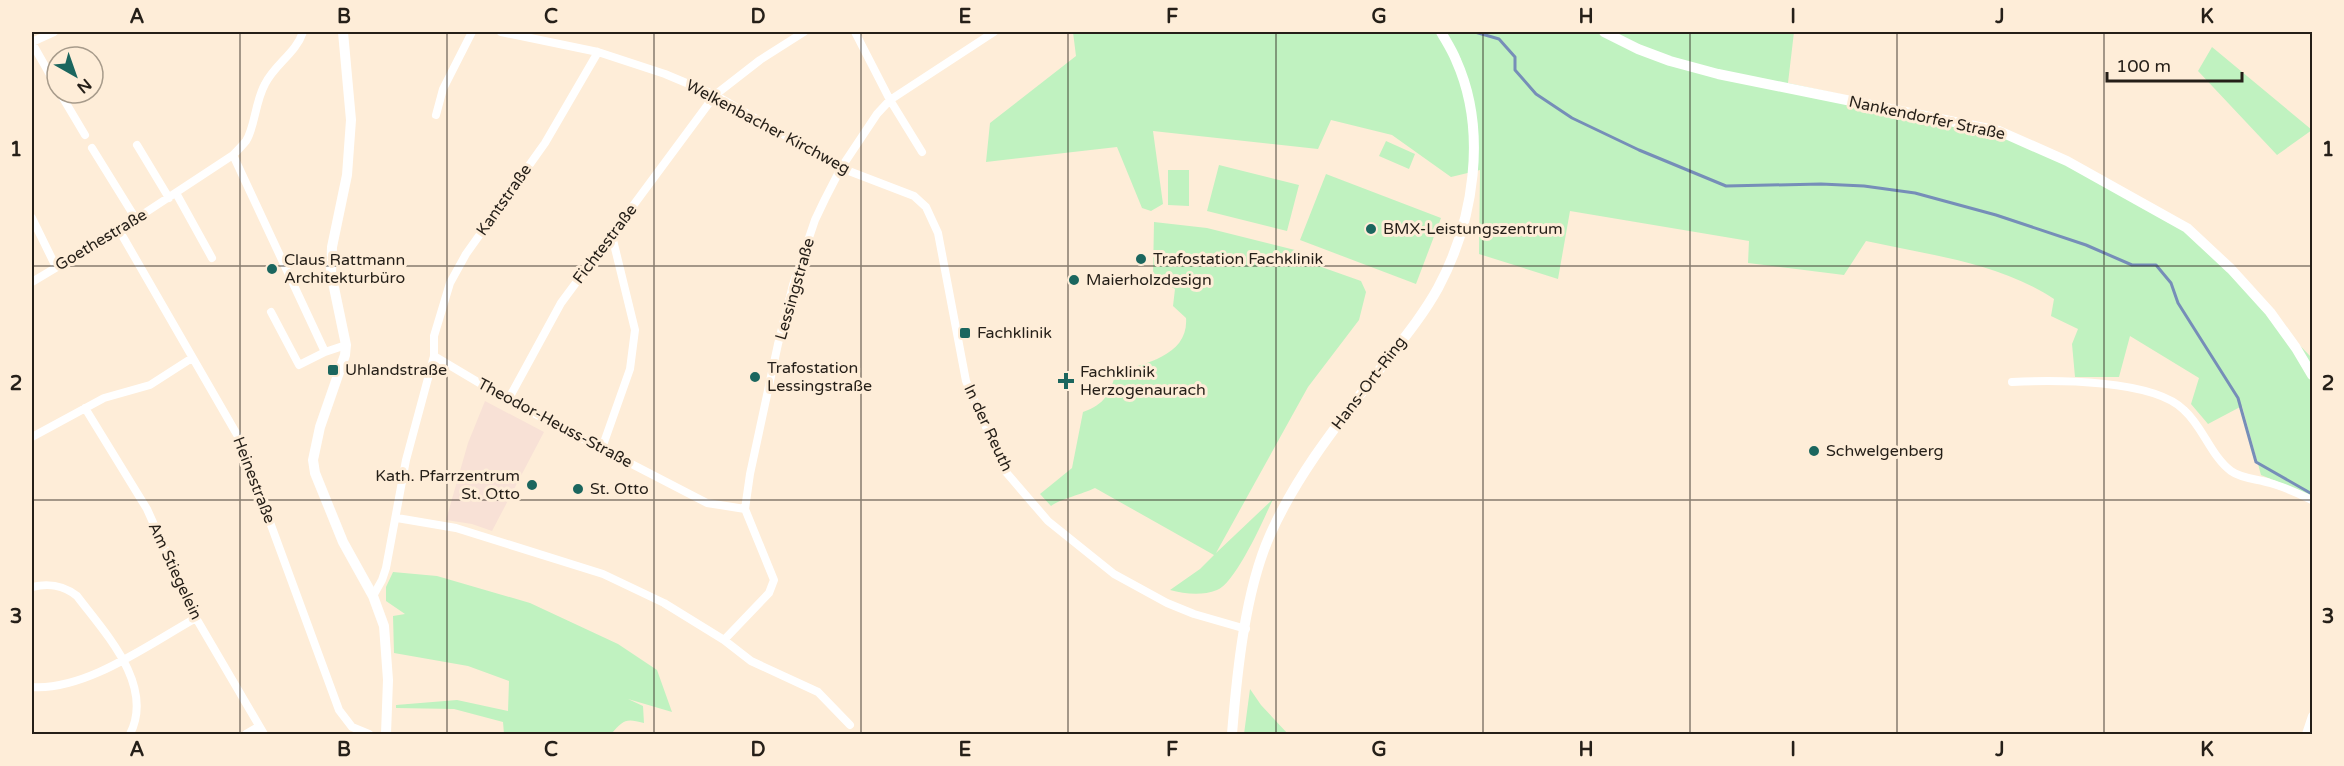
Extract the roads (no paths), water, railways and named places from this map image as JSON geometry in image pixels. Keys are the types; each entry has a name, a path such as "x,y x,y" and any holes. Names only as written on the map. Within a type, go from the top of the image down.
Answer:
{"main road":[{"path":"343,32 351,120 347,175 332,247 331,273 346,345 341,369 320,427 313,460 315,473 343,542 373,596 384,626 387,640 388,680 386,735"},
{"name":"Hans-Ort-Ring","path":"1232,735 1245,628 1255,579 1270,535 1291,494 1346,412 1415,324 1438,288 1462,230 1471,191 1472,128 1467,96 1456,60 1442,32"},
{"name":"Nankendorfer Straße","path":"1604,32 1659,57 1718,74 1999,131 2067,161 2187,228 2270,312 2313,375"}],"street":[{"path":"45,65 32,42 54,32"},
{"name":"Goethestraße","path":"32,282 119,230 233,155 246,140 255,105 265,82 294,49 303,32"},
{"path":"436,115 442,89 472,32"},
{"name":"Welkenbacher Kirchweg","path":"501,32 598,52 665,74 715,95 841,168 914,196 926,207"},
{"name":"Fichtestraße","path":"507,400 561,303 715,95 760,60 804,32"},
{"path":"855,32 890,100 922,152"},
{"name":"Lessingstraße","path":"745,509 766,398 794,285 815,220 841,168 877,114 890,100 994,32"},
{"name":"Kantstraße","path":"373,596 382,580 397,518 406,460 434,356 434,336 450,283 466,254 545,143 598,52"},
{"path":"67,105 85,135"},
{"path":"137,146 212,258"},
{"path":"92,148 136,219"},
{"path":"233,155 325,352"},
{"name":"In der Reuth","path":"926,207 938,233 966,381 1005,471 1048,521 1114,574 1167,603 1194,614 1245,628"},
{"path":"32,218 56,267"},
{"name":"Heinestraße","path":"119,230 239,438 339,710 352,727 369,735"},
{"path":"602,448 630,369 634,330 612,236"},
{"path":"271,312 299,365 346,345"},
{"name":"Theodor-Heuss-Straße","path":"434,356 507,400 707,503 745,509"},
{"path":"32,437 104,398 150,385 192,358"},
{"path":"2012,382 2073,380 2136,389 2170,400 2192,418 2225,466 2234,473 2272,483 2313,501"},
{"name":"Am Stiegelein","path":"85,408 147,509 196,618 264,735"},
{"path":"724,640 769,593 774,580 745,509"},
{"path":"397,518 456,528 603,574 664,603 724,640 751,662 818,692 850,725"},
{"path":"32,587 54,585 68,588 77,596 123,659 134,688 137,707 130,735"},
{"path":"32,687 42,688 81,679 123,659 196,618"},
{"path":"2306,735 2313,716"},
{"path":"246,735 258,727"}],"waterway":[{"path":"1397,32 1429,32"},
{"path":"1475,32 1499,39 1515,57 1515,70 1536,94 1572,118 1639,150 1726,186 1821,184 1864,186 1915,193 1996,215 2086,245 2132,265 2156,265 2171,283 2178,303 2238,398 2256,462 2312,494"}],"place":[{"name":"BMX-Leistungszentrum","path":"1371,229"},
{"name":"Trafostation Fachklinik","path":"1141,259"},
{"name":"Claus Rattmann Architekturbüro","path":"272,269"},
{"name":"Maierholzdesign","path":"1074,280"},
{"name":"Fachklinik","path":"965,333"},
{"name":"Uhlandstraße","path":"333,370"},
{"name":"Trafostation Lessingstraße","path":"755,377"},
{"name":"Fachklinik Herzogenaurach","path":"1066,381"},
{"name":"Schwelgenberg","path":"1814,451"},
{"name":"Kath. Pfarrzentrum St. Otto","path":"532,485"},
{"name":"St. Otto","path":"578,489"}]}
